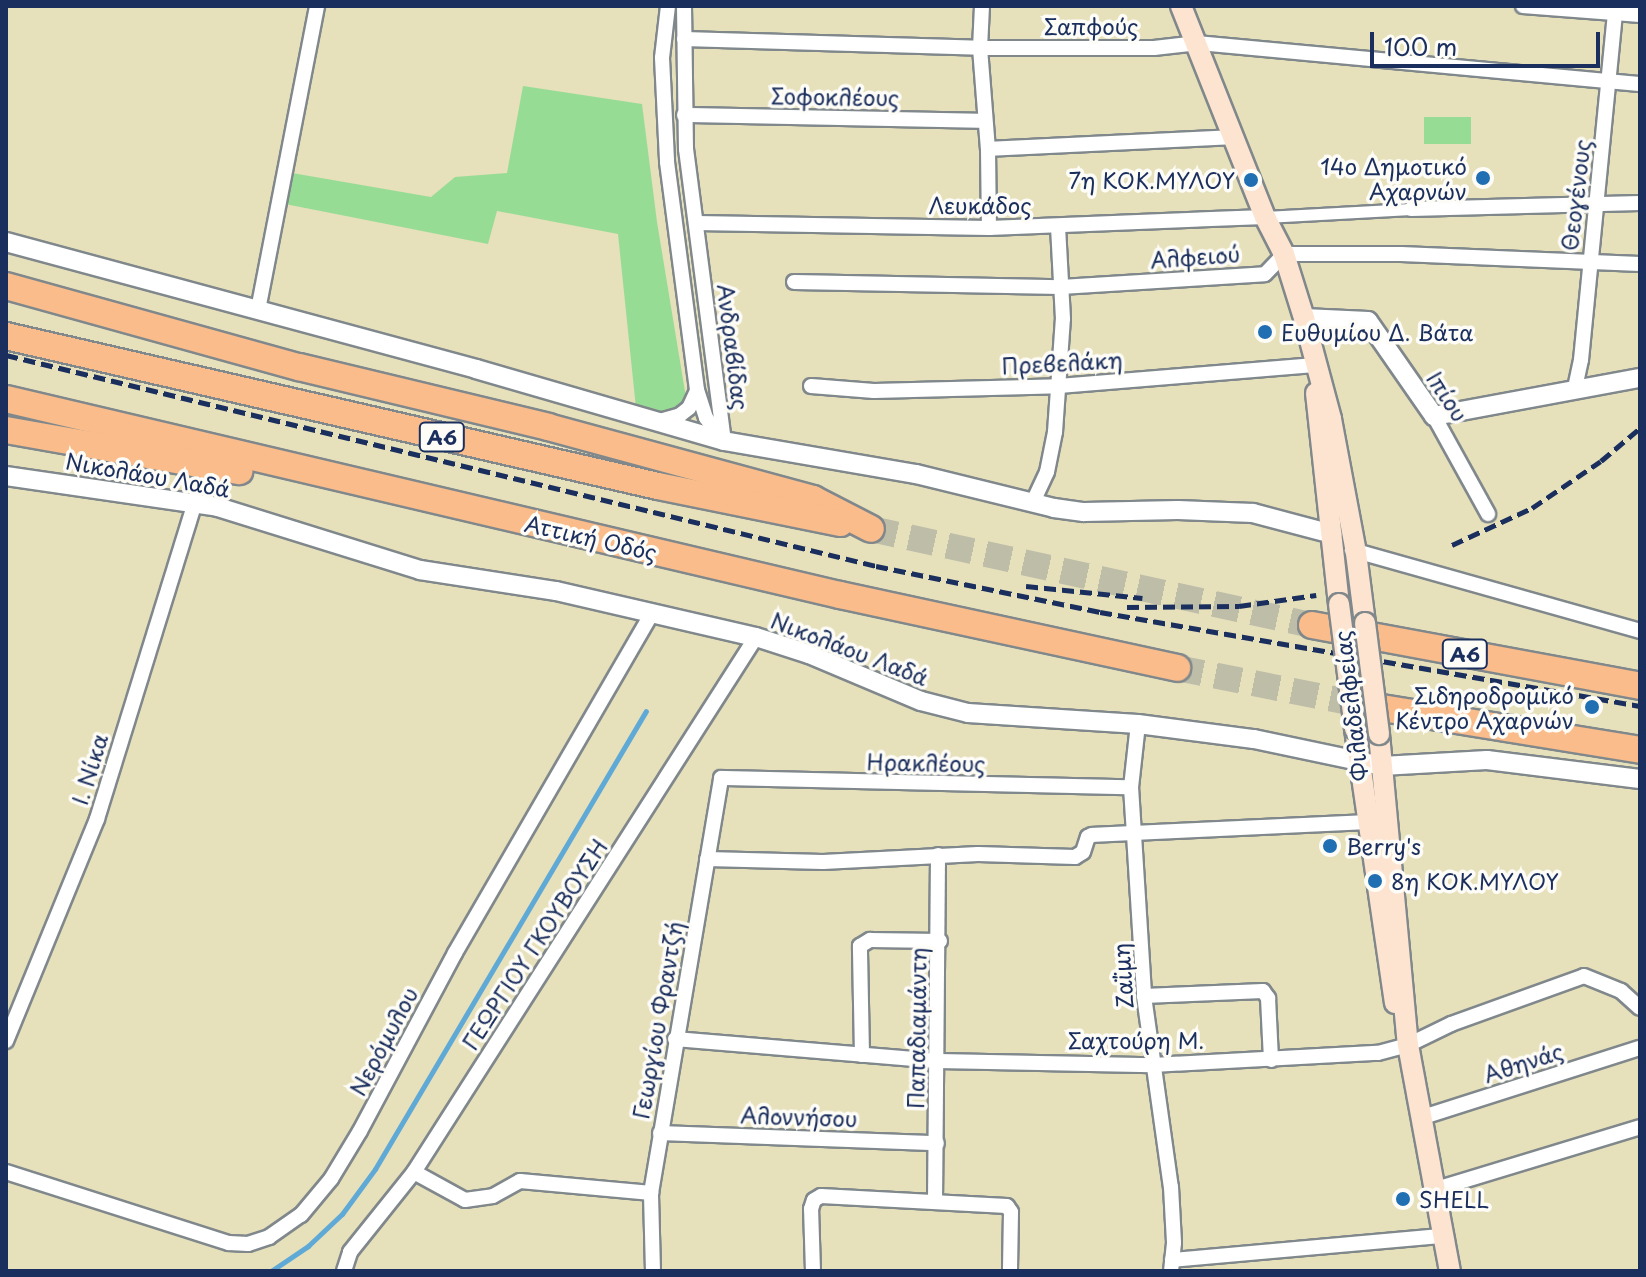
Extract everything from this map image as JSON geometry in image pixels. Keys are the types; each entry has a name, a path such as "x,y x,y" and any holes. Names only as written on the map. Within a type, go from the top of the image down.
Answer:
{"highway":[{"name":"Α6","path":"6,286 299,367 548,427 813,499 871,529 658,486 6,336"},
{"name":"Αττική Οδός","path":"6,399 840,595 1177,668"},
{"path":"6,430 243,471 350,481"},
{"name":"Α6","path":"1312,625 1633,684"},
{"path":"1380,721 1640,750"}],"main road":[{"name":"Φιλαδελφείας","path":"1181,6 1265,217 1284,254 1331,419 1356,553 1380,721 1408,1045 1450,1271"},
{"name":"Φιλαδελφείας","path":"1315,365 1317,421 1367,822 1392,992 1408,1045"}],"street":[{"path":"258,310 317,6"},
{"name":"Ανδραβίδας","path":"668,6 662,58 664,140 697,390 706,418 724,441"},
{"name":"Ανδραβίδας","path":"684,6 684,115 724,441"},
{"path":"982,6 980,48 988,149 989,228"},
{"path":"1523,6 1616,9 1640,15"},
{"name":"Θεογένους","path":"1575,388 1616,9"},
{"name":"Σαπφούς","path":"684,39 980,48 1154,48 1198,43 1640,84"},
{"name":"Σοφοκλέους","path":"684,115 984,121"},
{"path":"988,149 1234,137"},
{"path":"1265,217 1411,209 1640,203"},
{"name":"Λευκάδος","path":"696,223 989,228 1265,217"},
{"path":"1033,502 1047,472 1059,386 1063,319 1058,227"},
{"path":"6,242 724,441 916,474 1084,512 1178,510 1253,513 1332,534 1356,553 1640,631"},
{"path":"1284,254 1590,260 1640,264"},
{"name":"Αλφειού","path":"794,282 1061,287 1265,274 1284,254"},
{"name":"Ιπίου","path":"1304,318 1368,321 1434,416 1488,514"},
{"name":"Πρεβελάκη","path":"811,386 874,391 1059,386 1315,365"},
{"path":"1434,416 1640,378"},
{"path":"656,422 680,415 689,408 697,390"},
{"name":"Νικολάου Λαδά","path":"6,476 195,503 412,568 556,591 756,637 809,654 943,708 1138,724 1254,739 1382,766 1487,760 1640,779"},
{"name":"Ι. Νίκα","path":"6,1041 97,819 195,503"},
{"name":"Νερόμυλου","path":"6,1172 229,1243 248,1244 269,1237 301,1215 331,1179 360,1131 455,953 653,612"},
{"name":"ΓΕΩΡΓΙΟΥ ΓΚΟΥΒΟΥΣΗ","path":"344,1271 350,1252 414,1172 756,637"},
{"name":"Ζαΐμη","path":"1138,724 1131,787 1144,996 1171,1187 1171,1266"},
{"name":"Ηρακλέους","path":"721,778 1131,787"},
{"name":"Γεωργίου Φραντζή","path":"653,1271 651,1193 721,778"},
{"path":"707,859 823,862 938,855 1075,857 1083,852 1088,837 1092,835 1367,822"},
{"name":"Παπαδιαμάντη","path":"935,1201 940,941 938,855"},
{"path":"862,1055 860,946 870,940 940,941"},
{"name":"Σαχτούρη Μ.","path":"675,1039 938,1061 1153,1065 1378,1053 1408,1045 1451,1024 1584,976 1621,991 1640,1008"},
{"path":"1144,996 1263,991 1268,998 1271,1060"},
{"name":"Αθηνάς","path":"1420,1118 1640,1048"},
{"path":"1433,1190 1640,1127"},
{"name":"Αλοννήσου","path":"660,1133 937,1143"},
{"path":"414,1172 465,1200 493,1196 520,1181 651,1193"},
{"path":"813,1271 811,1209 821,1196 1007,1206 1011,1212 1010,1271"},
{"path":"1171,1266 1442,1236"}],"green space":[{"path":"523,86 642,104 657,222 692,434 637,418 618,234 497,211 488,244 285,204 292,173 431,197 455,177 507,173"},
{"path":"1424,117 1471,117 1471,144 1424,144"}],"waterway":[{"path":"271,1271 308,1246 342,1214 375,1169 646,711"}],"tunnel":[{"path":"871,529 1312,625"},
{"path":"1177,668 1374,707"}],"railway":[{"path":"6,355 876,566 1100,612 1640,706"},
{"path":"1452,545 1532,508 1601,461 1640,428"},
{"path":"1026,586 1142,598"},
{"path":"1127,607 1239,606 1316,595"}],"place":[{"name":"14ο Δημοτικό Αχαρνών","path":"1483,178"},
{"name":"7η ΚΟΚ.ΜΥΛΟΥ","path":"1251,180"},
{"name":"Ευθυμίου Δ. Βάτα","path":"1265,332"},
{"name":"Σιδηροδρομικό Κέντρο Αχαρνών","path":"1592,707"},
{"name":"Berry's","path":"1330,846"},
{"name":"8η ΚΟΚ.ΜΥΛΟΥ","path":"1375,881"},
{"name":"SHELL","path":"1403,1199"}]}
